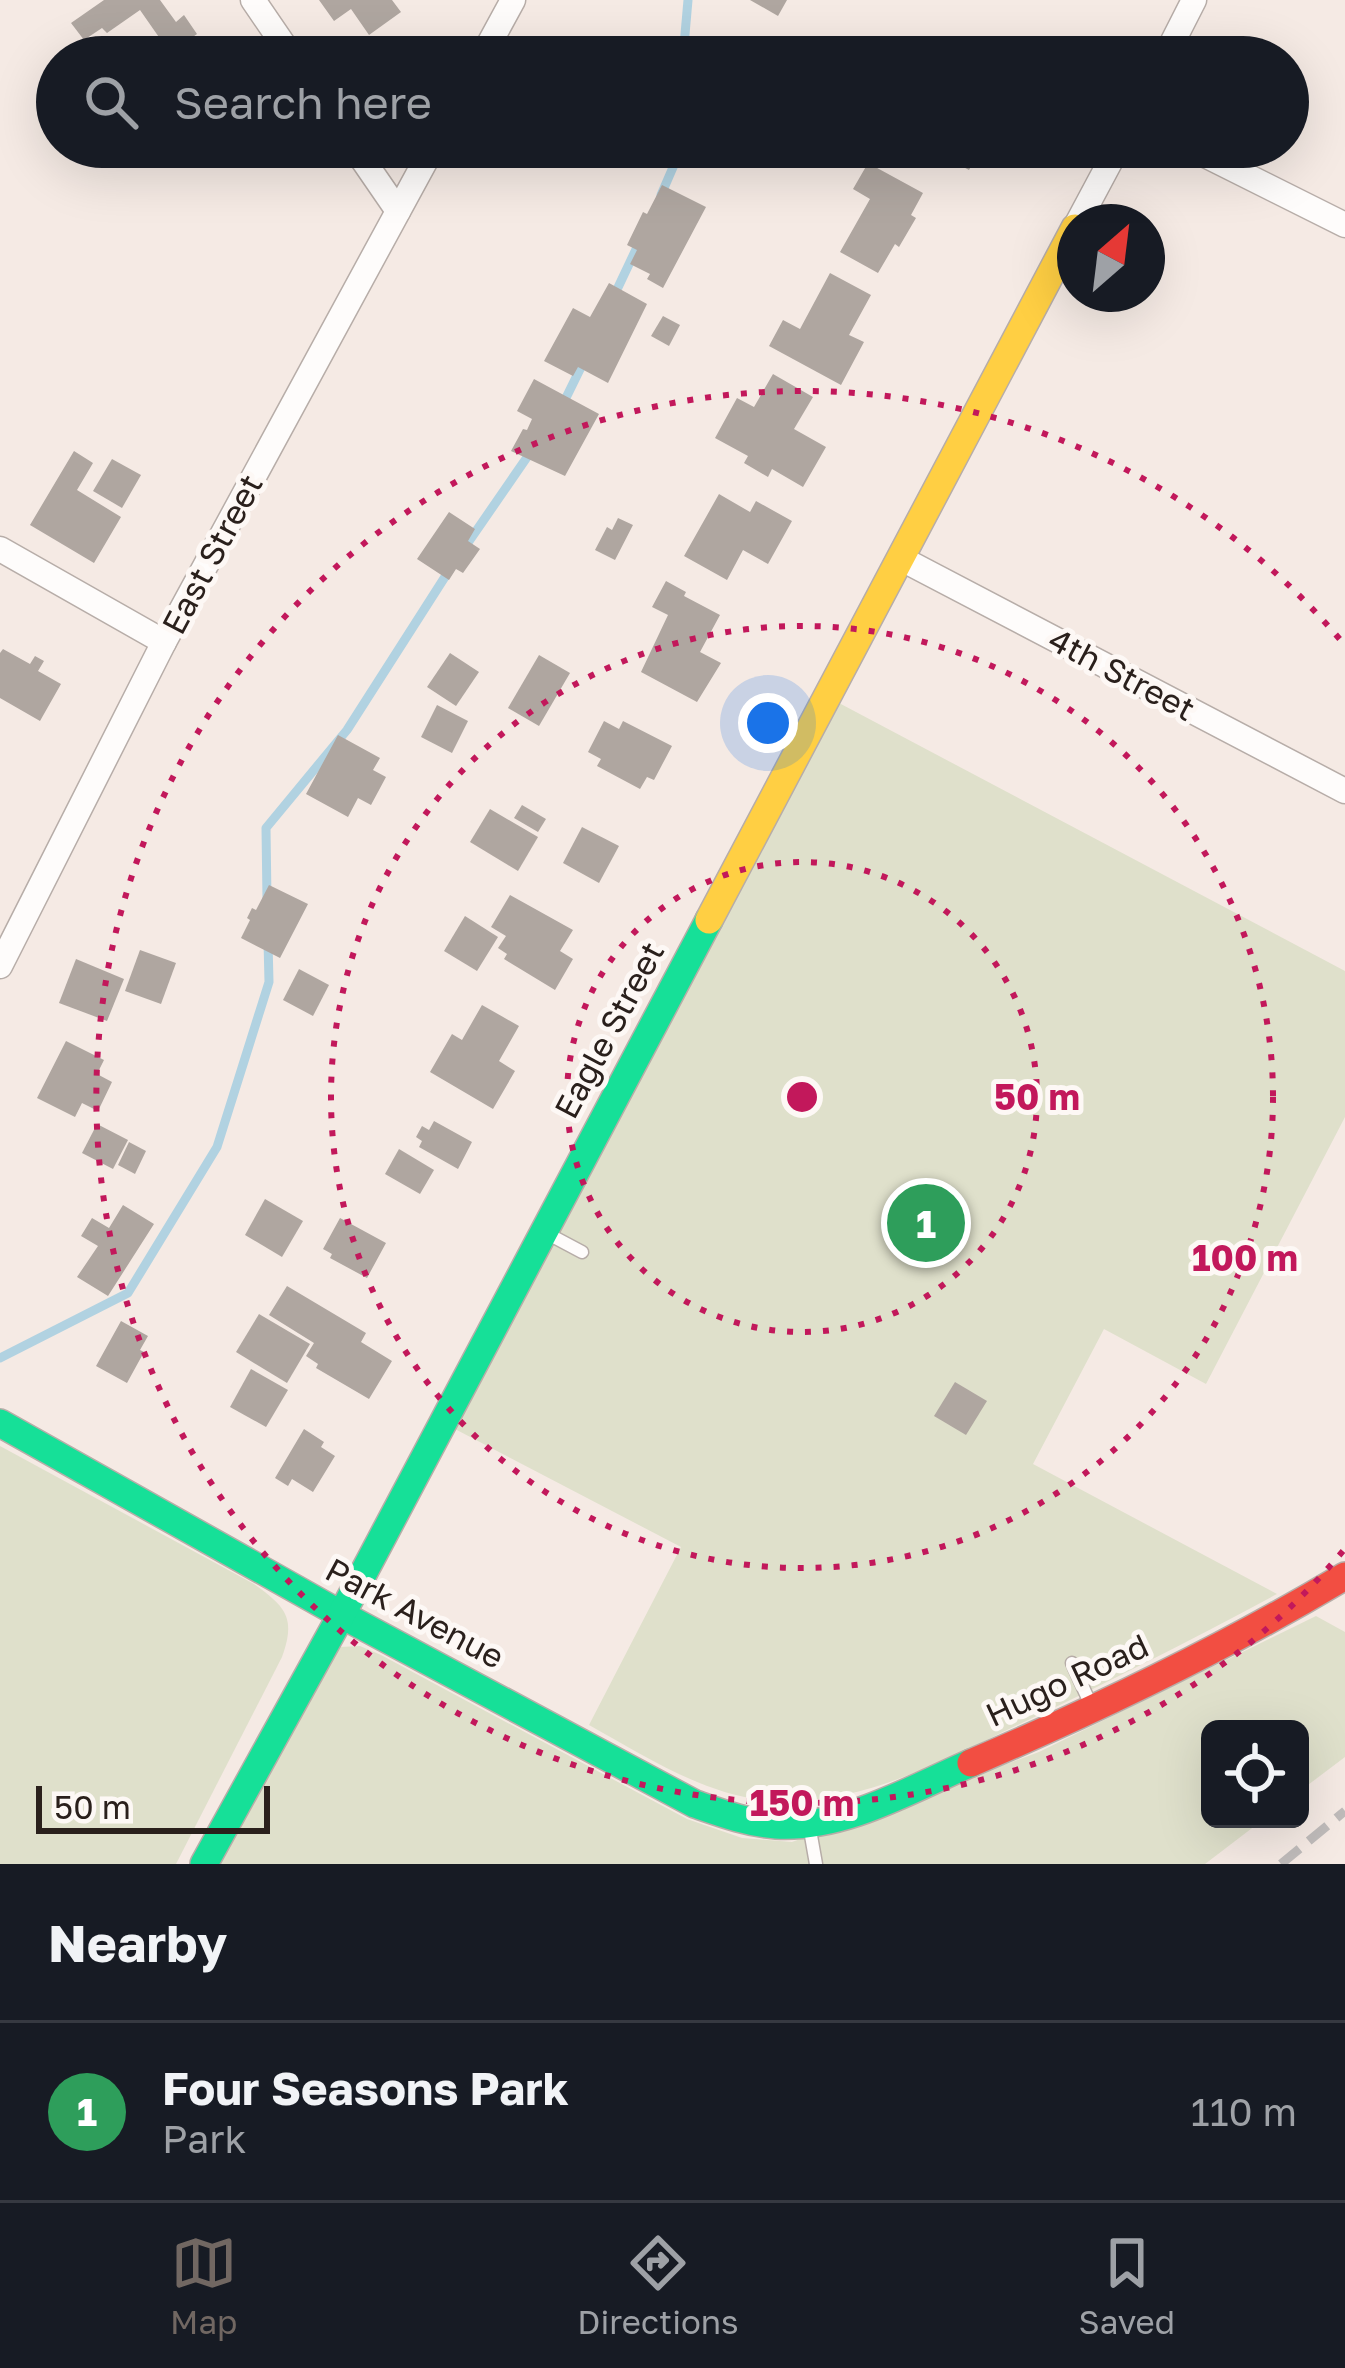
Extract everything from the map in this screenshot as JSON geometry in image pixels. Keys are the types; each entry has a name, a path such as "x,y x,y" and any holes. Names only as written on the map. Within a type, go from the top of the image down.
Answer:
{"street":[{"path":"253,0 278,36"},
{"path":"493,36 513,0"},
{"path":"1176,36 1194,0"},
{"path":"368,168 398,211"},
{"name":"East Street","path":"0,966 164,642 422,168"},
{"name":"Eagle Street","path":"1088,204 1107,168"},
{"path":"1231,168 1345,225"},
{"name":"Eagle Street","path":"204,1864 341,1615 1057,263"},
{"path":"0,549 164,642"},
{"name":"4th Street","path":"900,558 1345,791"},
{"name":"Park Avenue","path":"0,1423 341,1615 695,1804 777,1826 809,1823"},
{"name":"Hugo Road","path":"809,1823 859,1810 1093,1710 1345,1576"}],"lane":[{"path":"544,1232 581,1252"},
{"path":"1072,1664 1093,1710"},
{"path":"809,1823 816,1864"}],"green space":[{"path":"839,703 1345,971 1345,1117 1206,1384 1104,1329 1033,1464 1277,1594 934,1765 840,1796 773,1801 701,1783 589,1725 681,1547 453,1428"},
{"path":"0,1446 254,1584 285,1614 288,1632 282,1657 176,1864 0,1864"},
{"path":"1316,1616 1345,1632 1345,1757 1309,1784 1309,1720 1201,1720 1201,1828 1252,1828 1205,1864 218,1864 340,1647 360,1646 381,1655 687,1819 742,1838 792,1842 1039,1752"}],"building":[{"path":"104,0 160,0 176,22 184,15 197,34 158,36 140,10 107,33 102,28 81,36 71,23"},
{"path":"319,0 392,0 401,12 369,35 351,9 334,21"},
{"path":"750,0 787,0 778,16"},
{"path":"865,168 877,168 923,193 911,215 916,218 878,273 840,252 870,199 853,189"},
{"path":"662,185 706,207 663,288 647,279 650,274 630,264 637,250 627,245"},
{"path":"830,273 871,295 849,335 864,342 841,385 769,346 783,320 800,329"},
{"path":"609,283 647,304 608,383 578,367 573,376 544,361 573,308 590,317"},
{"path":"663,316 680,325 669,346 651,336"},
{"path":"773,374 813,397 794,429 826,447 803,487 772,469 768,477 744,463 748,456 715,438 737,398 754,407"},
{"path":"534,379 599,414 565,476 511,451 532,419 517,411"},
{"path":"74,451 93,463 77,490 121,517 94,563 30,525"},
{"path":"112,459 141,475 122,508 93,491"},
{"path":"719,494 750,512 756,501 792,521 768,564 743,550 727,580 684,556"},
{"path":"449,512 475,529 468,541 480,549 463,573 456,569 449,580 417,559"},
{"path":"618,518 633,525 615,560 595,550 607,527 612,530"},
{"path":"666,581 720,615 700,652 721,663 697,702 641,672 668,615 652,607"},
{"path":"3,649 30,664 35,656 44,661 38,671 61,684 40,721 0,698"},
{"path":"450,653 479,672 456,706 427,687"},
{"path":"539,655 570,673 539,726 508,708"},
{"path":"437,705 468,721 452,753 421,737"},
{"path":"604,721 619,729 623,721 672,746 654,780 647,777 640,789 597,766 601,759 588,752"},
{"path":"338,735 380,758 373,770 386,777 371,805 358,798 348,817 306,794"},
{"path":"522,805 546,819 538,832 514,818"},
{"path":"490,809 538,837 518,871 470,842"},
{"path":"582,827 619,846 599,883 563,863"},
{"path":"269,885 308,904 280,958 241,938 252,908 256,910"},
{"path":"510,895 573,930 560,951 573,959 555,990 504,959 507,954 498,948 506,936 491,927"},
{"path":"465,916 498,937 477,971 444,951"},
{"path":"140,950 176,963 161,1004 125,991"},
{"path":"76,959 124,979 107,1021 59,1003"},
{"path":"299,969 329,985 313,1016 283,1000"},
{"path":"482,1005 519,1026 499,1061 515,1071 493,1109 430,1072 452,1034 462,1040"},
{"path":"66,1041 104,1060 97,1074 112,1082 98,1111 82,1103 75,1117 37,1098"},
{"path":"434,1121 472,1142 458,1169 419,1147 422,1141 416,1137 422,1126 429,1130"},
{"path":"97,1124 128,1140 113,1169 82,1153"},
{"path":"129,1142 146,1151 135,1174 118,1165"},
{"path":"399,1149 434,1170 420,1194 385,1174"},
{"path":"265,1199 303,1221 282,1257 245,1235"},
{"path":"123,1205 154,1224 108,1296 77,1277 98,1246 81,1236 92,1218 109,1228"},
{"path":"340,1218 386,1243 367,1278 330,1258 332,1254 323,1249"},
{"path":"287,1286 366,1333 361,1342 392,1361 369,1399 316,1368 318,1364 306,1356 314,1343 269,1315"},
{"path":"259,1314 310,1344 287,1383 236,1352"},
{"path":"121,1321 148,1336 127,1383 96,1366"},
{"path":"251,1369 288,1390 266,1427 230,1407"},
{"path":"955,1382 987,1401 966,1435 934,1416"},
{"path":"304,1429 335,1456 313,1492 292,1479 288,1486 275,1478"}],"waterway":[{"path":"685,36 688,0"},
{"path":"661,195 673,168"},
{"path":"613,298 639,243"},
{"path":"562,406 586,357"},
{"path":"463,550 532,450"},
{"path":"267,900 266,828 347,730 450,569"},
{"path":"0,1358 128,1293 217,1147 269,982 268,941"}],"railway":[{"path":"1281,1864 1345,1811"}],"traffic: fast":[{"path":"204,1864 709,920"},
{"path":"0,1423 342,1615 695,1804 755,1822 801,1825 852,1814 971,1763"}],"traffic: slow":[{"path":"709,920 1057,262"}],"traffic: jam":[{"path":"971,1763 1161,1676 1345,1576"}],"place":[{"name":"Four Seasons Park","path":"926,1223"}]}
